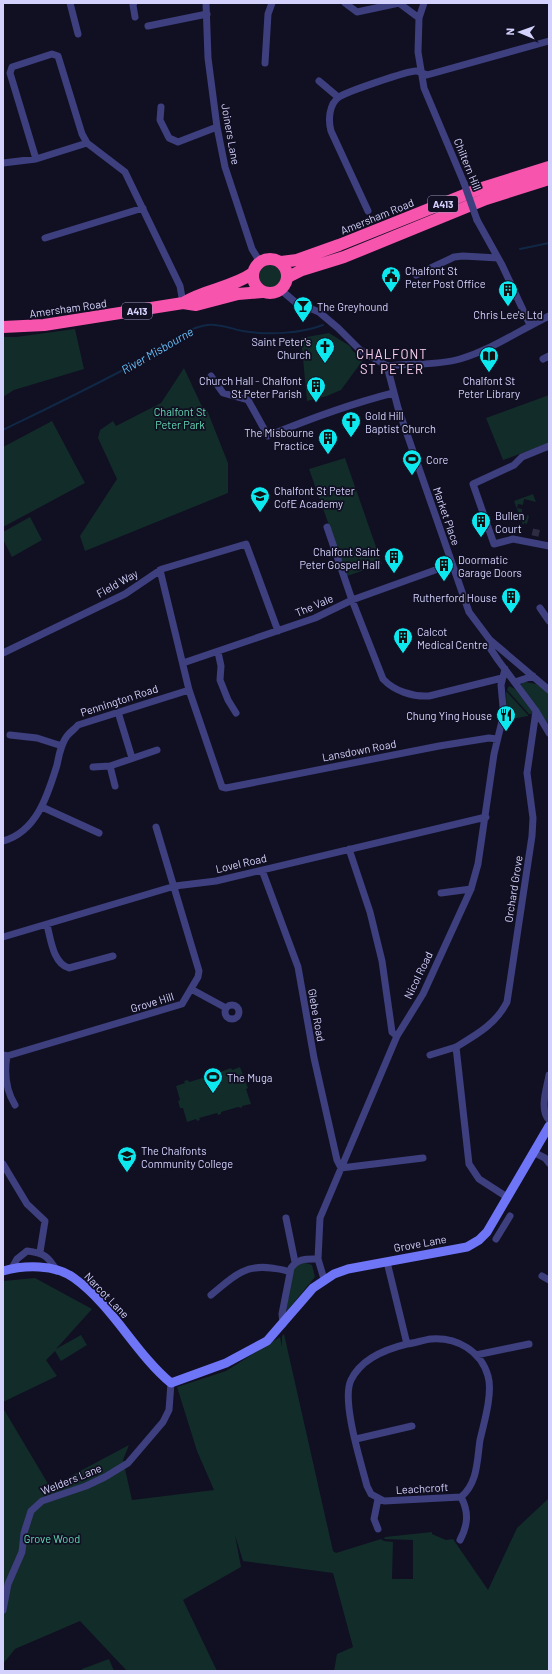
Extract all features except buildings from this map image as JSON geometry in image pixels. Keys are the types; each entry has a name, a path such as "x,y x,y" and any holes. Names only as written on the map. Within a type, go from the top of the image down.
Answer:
{"highway":[{"name":"Amersham Road","path":"281,262 297,260 339,246 479,189 549,168"},
{"name":"A413","path":"288,277 302,270 344,257 486,199 549,179"},
{"name":"A413","path":"253,273 260,262 270,259 281,262"},
{"path":"281,262 285,266 288,277 281,290"},
{"name":"Amersham Road","path":"183,303 194,296 239,282 253,273"},
{"path":"253,273 255,284 262,292"},
{"name":"A413","path":"262,292 272,294 281,290"},
{"name":"Amersham Road","path":"3,327 52,324 183,303 196,305 238,294 262,292"}],"street":[{"path":"70,3 78,34"},
{"path":"134,3 135,17"},
{"name":"Joiners Lane","path":"206,3 208,58 217,127 225,167 252,249 260,262"},
{"path":"264,63 268,14 272,3"},
{"path":"345,3 357,12 399,3 419,18"},
{"name":"Chiltern Hill","path":"424,3 419,18 418,52 424,88 478,220 530,325"},
{"path":"148,26 207,14"},
{"path":"368,211 331,131 328,121 332,106 338,97 365,86 416,71 427,75 549,41"},
{"path":"36,159 10,73 12,67 52,54 58,56 82,134 87,143 125,172 180,286 183,303"},
{"path":"319,81 338,97"},
{"path":"161,107 160,120 170,138 178,142 217,127"},
{"path":"3,163 36,159 87,143"},
{"path":"46,238 143,208"},
{"path":"416,275 454,257 463,256 498,258"},
{"path":"281,290 295,302 319,312 360,350 387,366 435,363 459,359 479,352 549,316"},
{"name":"Market Place","path":"387,366 393,393 470,612 490,640"},
{"path":"211,376 223,393 248,400 268,436 356,402 393,393"},
{"path":"549,446 522,456 514,465 473,484 494,544 513,539 549,546"},
{"path":"327,527 352,600 383,679 396,689 416,696 428,696 502,678"},
{"name":"Field Way","path":"3,653 125,594 160,570 246,544 278,631"},
{"name":"The Vale","path":"183,663 315,618 352,600 452,564"},
{"path":"160,570 189,690"},
{"path":"540,608 549,621"},
{"path":"490,640 490,648 536,711 549,732"},
{"path":"490,640 549,688"},
{"path":"218,652 221,666 220,680 228,700 236,713"},
{"name":"Nicol Road","path":"324,1279 318,1259 320,1218 397,1036 423,994 471,889 478,864 497,739 503,714 502,678 505,669"},
{"path":"515,682 533,676"},
{"name":"Pennington Road","path":"3,841 30,825 42,807 62,746 67,736 78,725 189,690"},
{"name":"Lansdown Road","path":"189,690 222,788 439,746 489,738 497,739"},
{"name":"Orchard Grove","path":"430,1055 456,1047 482,1032 501,1013 507,1002 532,836 532,818 527,773 536,711"},
{"path":"118,712 132,758"},
{"path":"10,735 37,738 62,746"},
{"path":"93,767 110,766 157,750"},
{"path":"110,766 115,786"},
{"path":"42,807 99,833"},
{"name":"Lovel Road","path":"3,937 175,886 216,881 486,817"},
{"name":"Grove Hill","path":"5,1055 182,1004 199,971 156,826"},
{"path":"349,849 370,912 382,961 392,1032 397,1036"},
{"name":"Glebe Road","path":"262,870 298,967 314,1058 337,1160 341,1168"},
{"path":"441,893 471,889"},
{"path":"46,925 58,961 64,966 69,968 113,956"},
{"path":"191,989 226,1008"},
{"path":"456,1047 469,1164 478,1179 507,1197"},
{"path":"5,1055 5,1077 15,1105"},
{"path":"549,1075 544,1112 549,1120"},
{"name":"Grove Lane","path":"171,1383 226,1362 267,1341 283,1324 300,1302 324,1279 348,1269 468,1247 480,1240 494,1220 549,1126"},
{"path":"533,1152 545,1158 549,1163"},
{"path":"341,1168 424,1158"},
{"path":"3,1164 28,1204 45,1221 40,1252"},
{"path":"496,1239 503,1224 510,1216"},
{"path":"286,1218 290,1247 295,1262"},
{"path":"494,1220 503,1224"},
{"path":"12,1268 17,1259 27,1251 40,1252 49,1259 57,1271"},
{"path":"283,1324 282,1314 289,1272 295,1262 302,1259 318,1259"},
{"path":"387,1262 407,1344"},
{"name":"Narcot Lane","path":"3,1271 12,1268 35,1266 57,1271 73,1277 96,1299 158,1372 171,1383"},
{"path":"210,1295 240,1272 248,1268 260,1266 284,1269 289,1272"},
{"path":"542,1276 549,1280"},
{"name":"Leachcroft","path":"431,1339 448,1341 466,1346 476,1355 488,1377 488,1396 473,1482 461,1497 384,1501 371,1494 367,1486 348,1402 351,1380 361,1367 372,1358 393,1348 407,1344 431,1339"},
{"path":"476,1355 529,1344"},
{"name":"Welders Lane","path":"3,1610 8,1584 22,1552 24,1533 31,1511 42,1501 99,1480 128,1463 163,1422 169,1410 171,1383"},
{"path":"356,1439 412,1426"},
{"path":"460,1540 467,1522 467,1512 461,1497"},
{"path":"378,1499 374,1519 378,1529"}],"green space":[{"path":"271,264 280,268 284,277 280,286 271,290 262,286 258,277 262,268"},
{"path":"75,329 84,369 14,390 3,397 3,337 16,337"},
{"path":"329,333 350,346 352,350 363,360 341,390 327,396 307,401 301,338"},
{"name":"Chalfont St Peter Park","path":"184,368 204,411 207,410 228,463 228,493 85,551 80,536 117,479 98,438 100,430 113,421 116,426 161,403"},
{"path":"549,395 549,443 503,460 486,418"},
{"path":"52,421 85,483 3,527 3,447"},
{"path":"345,458 382,564 347,576 309,469"},
{"path":"533,494 536,502 524,499 523,505 518,504 517,508 522,509 522,519 526,520 527,515 529,516 527,524 524,523 523,525 514,501"},
{"path":"30,517 42,540 12,557 3,539 3,532"},
{"path":"526,682 536,684 549,692 549,728 521,685 522,683"},
{"path":"509,686 515,689 532,711 532,714 529,714 507,690"},
{"path":"506,691 528,715 528,716 507,720"},
{"name":"The Muga","path":"240,1067 248,1088 246,1089 251,1104 242,1106 242,1108 238,1107 221,1112 221,1114 218,1115 217,1113 199,1118 200,1120 197,1121 196,1119 187,1122 183,1108 180,1108 178,1101 180,1100 176,1086 185,1083 184,1081 188,1080 189,1082 206,1077 206,1075 210,1074 210,1076 231,1068 232,1070"},
{"path":"303,1262 312,1265 315,1277 286,1312 293,1268"},
{"path":"35,1278 92,1309 56,1349 81,1335 87,1345 61,1361 55,1351 46,1360 57,1376 3,1402 3,1281"},
{"name":"Grove Wood","path":"284,1334 333,1551 336,1553 381,1539 384,1541 393,1542 392,1579 413,1579 413,1540 384,1539 385,1537 432,1532 432,1534 446,1540 453,1539 488,1590 517,1528 549,1498 549,1671 334,1671 337,1654 353,1647 333,1573 243,1561 235,1535 241,1567 183,1600 217,1671 127,1671 80,1621 15,1649 3,1664 3,1408 50,1487 129,1445 123,1460 132,1500 214,1490 197,1451 177,1387 226,1371 280,1337 282,1347 282,1336"},
{"path":"109,1659 114,1671 82,1671 82,1669"}],"waterway":[{"name":"River Misbourne","path":"520,249 549,243"},
{"name":"River Misbourne","path":"3,430 121,371 147,357 180,335 198,327 216,325 243,331 283,333 323,325"}],"tunnel":[{"path":"535,536 537,527"}],"place":[{"name":"Chalfont St Peter Post Office","path":"391,293"},
{"name":"Chris Lee's Ltd","path":"508,307"},
{"name":"The Greyhound","path":"303,323"},
{"name":"Saint Peter's Church","path":"325,364"},
{"name":"Chalfont St Peter Library","path":"489,373"},
{"name":"Church Hall - Chalfont St Peter Parish","path":"316,403"},
{"name":"Gold Hill Baptist Church","path":"351,438"},
{"name":"The Misbourne Practice","path":"328,455"},
{"name":"Core","path":"412,476"},
{"name":"Chalfont St Peter CofE Academy","path":"260,513"},
{"name":"Bullen Court","path":"481,538"},
{"name":"Chalfont Saint Peter Gospel Hall","path":"394,574"},
{"name":"Doormatic Garage Doors","path":"444,582"},
{"name":"Rutherford House","path":"511,614"},
{"name":"Calcot Medical Centre","path":"403,654"},
{"name":"Chung Ying House","path":"506,732"},
{"name":"The Muga","path":"213,1094"},
{"name":"The Chalfonts Community College","path":"127,1173"}],"district":[{"name":"CHALFONT ST PETER","path":"392,362"}]}
